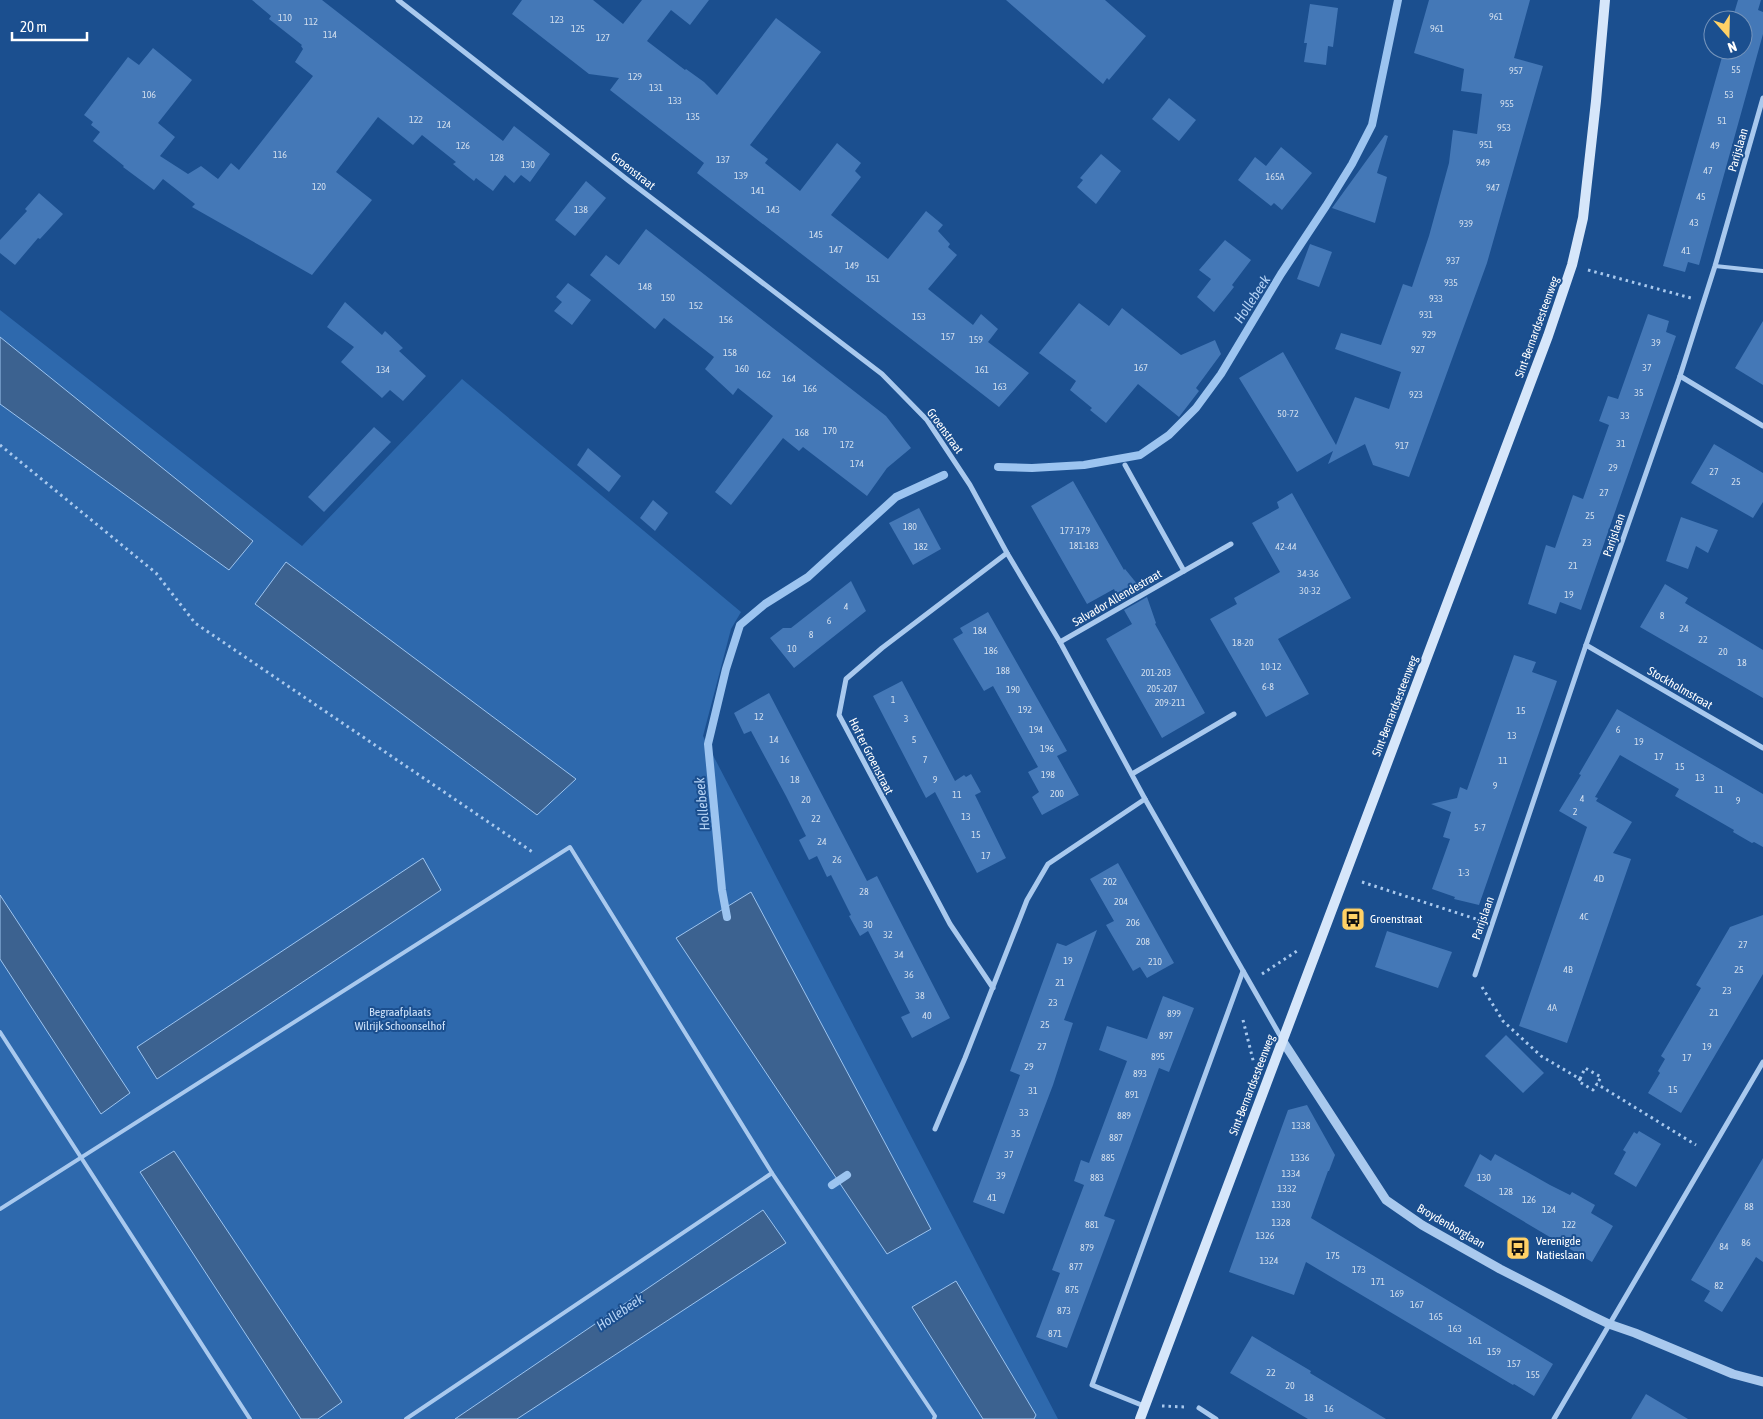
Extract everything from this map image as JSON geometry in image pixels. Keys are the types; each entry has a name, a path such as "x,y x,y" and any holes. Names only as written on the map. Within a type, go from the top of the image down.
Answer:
{"main road":[{"name":"Sint-Bernardsesteenweg","path":"1140,1419 1548,336 1572,266 1583,218 1605,0"}],"street":[{"name":"Groenstraat","path":"398,0 629,181 882,374 927,420 970,485 1007,553 1060,642 1145,799 1282,1040"},
{"name":"Parijslaan","path":"1475,975 1586,645 1680,376 1715,266 1763,98"},
{"path":"1680,376 1763,426"},
{"path":"1125,465 1184,571"},
{"name":"Salvador Allendestraat","path":"1060,642 1231,544"},
{"name":"Hof ter Groenstraat","path":"993,988 950,924 839,715 846,678 882,648 1007,553"},
{"name":"Stockholmstraat","path":"1586,645 1763,748"},
{"path":"1132,774 1234,714"},
{"path":"934,1129 965,1058 1027,900 1048,864 1145,799"},
{"path":"1144,1406 1092,1384 1243,971"},
{"name":"Broydenborglaan","path":"1282,1040 1386,1200 1422,1225 1500,1269 1609,1324 1635,1332 1733,1374 1763,1382"},
{"path":"1554,1419 1763,1062"},
{"path":"1199,1408 1216,1419"}],"lane":[{"path":"1715,266 1763,271"},
{"path":"0,1210 570,847 772,1173 935,1416 934,1419"},
{"path":"0,1032 250,1419"},
{"path":"406,1419 772,1173"}],"path":[{"path":"1572,266 1704,301"},
{"path":"0,445 156,574 195,623 547,862"},
{"path":"1345,876 1492,924"},
{"path":"1250,982 1297,950"},
{"path":"1475,975 1503,1021 1541,1056 1580,1079"},
{"path":"1243,1014 1243,1022 1255,1066"},
{"path":"1586,1068 1601,1077 1597,1084 1593,1090 1578,1082 1586,1068"},
{"path":"1597,1084 1710,1153"},
{"path":"1144,1406 1199,1408"}],"green space":[{"name":"Begraafplaats Wilrijk Schoonselhof","path":"0,310 302,546 462,379 741,612 731,629 703,736 1058,1419 0,1419"}],"water":[{"path":"0,337 253,541 229,570 0,404"},
{"path":"286,562 576,779 537,815 255,604"},
{"path":"423,858 441,890 157,1079 137,1047"},
{"path":"751,892 931,1229 887,1254 676,938"},
{"path":"0,895 130,1093 101,1114 0,959"},
{"path":"174,1151 342,1402 318,1419 301,1419 140,1172"},
{"path":"763,1210 786,1243 517,1419 455,1419"},
{"path":"956,1281 1036,1415 1034,1419 983,1419 912,1307"}],"building":[{"path":"252,0 322,0 503,141 514,126 550,154 530,182 521,175 514,183 505,175 493,191 476,178 474,181 453,164 456,162 422,135 413,145 378,117 336,172 372,200 312,275 192,207 195,204 163,179 154,190 93,141 100,132 91,125 93,122 84,115 128,57 139,65 153,48 192,80 158,123 175,137 160,156 188,174 201,166 218,179 231,163 239,170 313,76 295,62 303,49 302,45 269,19 271,16"},
{"path":"522,0 593,0 623,24 642,0 709,0 690,25 671,10 647,41 704,82 717,95 776,18 821,52 750,145 768,159 765,163 800,191 837,143 861,163 855,171 861,177 831,215 888,259 926,211 943,225 938,231 950,244 948,247 957,255 928,289 973,325 981,314 998,329 988,342 1029,373 999,407 697,173 704,163 610,90 619,78 589,74 512,14"},
{"path":"1006,0 1105,0 1146,36 1109,80 1107,78 1103,84"},
{"path":"1429,0 1530,0 1514,58 1543,66 1487,263 1409,477 1373,465 1365,444 1328,464 1333,451 1297,472 1239,378 1283,352 1336,445 1355,397 1389,409 1401,372 1335,349 1341,333 1381,345 1403,284 1412,287 1429,236 1449,163 1453,130 1477,134 1482,94 1461,91 1464,69 1414,53"},
{"path":"1738,0 1761,0 1758,10 1763,12 1763,34 1699,265 1688,262 1685,272 1663,266 1721,60 1753,60 1753,10 1735,10"},
{"path":"1310,4 1338,8 1333,47 1328,46 1326,65 1304,62 1307,43 1304,43"},
{"path":"1169,98 1196,120 1179,141 1152,119"},
{"path":"1385,135 1388,136 1377,173 1387,177 1375,223 1332,208"},
{"path":"1281,147 1312,173 1282,210 1274,203 1271,206 1238,180 1255,157 1266,166"},
{"path":"1101,154 1121,171 1096,204 1077,187 1083,180 1080,178"},
{"path":"586,181 606,198 575,236 555,220"},
{"path":"39,193 63,214 40,239 38,238 15,265 0,253 0,240 27,211 25,209"},
{"path":"646,229 886,416 911,448 887,468 867,496 803,447 799,451 783,438 731,505 715,492 773,416 738,388 733,395 705,369 714,357 664,318 655,329 590,275 606,255 619,265"},
{"path":"1225,240 1251,260 1232,285 1234,287 1214,312 1197,297 1211,279 1199,270"},
{"path":"1310,244 1332,252 1319,287 1297,279"},
{"path":"568,283 591,300 572,325 554,311 562,302 556,297"},
{"path":"345,302 382,335 385,331 403,348 399,351 426,376 403,401 390,390 382,398 341,362 354,347 327,327"},
{"path":"1079,303 1109,326 1122,308 1181,355 1215,340 1221,354 1196,388 1199,391 1179,417 1138,384 1106,423 1090,410 1092,408 1070,390 1076,381 1039,353"},
{"path":"1648,314 1669,321 1666,332 1676,336 1581,610 1560,602 1556,614 1528,604 1546,545 1555,548 1573,495 1583,499 1609,425 1599,421 1608,396 1618,399"},
{"path":"1763,321 1763,385 1735,368"},
{"path":"374,427 391,442 324,512 308,497"},
{"path":"1714,444 1763,473 1763,502 1753,518 1691,483"},
{"path":"588,448 621,476 609,492 577,465"},
{"path":"1073,481 1124,570 1142,590 1120,602 1114,589 1087,604 1031,506"},
{"path":"1292,493 1351,598 1278,639 1309,694 1266,717 1210,619 1237,604 1234,598 1280,572 1252,523 1279,508 1277,502"},
{"path":"653,500 668,513 655,531 640,518"},
{"path":"919,508 941,549 913,565 889,523"},
{"path":"1681,517 1718,530 1708,553 1696,546 1688,569 1666,561"},
{"path":"851,581 866,611 794,668 770,638 783,628 791,628"},
{"path":"1665,584 1688,598 1685,603 1763,650 1763,698 1640,627"},
{"path":"1147,597 1155,624 1205,713 1162,738 1106,639 1132,624 1124,610"},
{"path":"988,612 1067,751 1057,756 1079,795 1042,815 1032,797 1039,792 1028,772 1038,767 993,686 984,691 953,639 963,633 960,628"},
{"path":"1514,655 1536,662 1532,672 1557,681 1479,905 1454,899 1455,897 1432,889 1450,839 1443,837 1451,812 1431,804 1457,798 1460,787 1467,790"},
{"path":"902,681 955,781 964,775 966,777 971,774 981,792 975,795 1006,858 977,873 935,792 926,798 873,696"},
{"path":"769,693 867,881 877,876 950,1018 912,1038 901,1017 910,1013 868,931 860,936 831,875 827,877 817,856 809,860 799,840 806,836 786,796 751,731 744,734 734,713"},
{"path":"1617,709 1763,794 1763,847 1733,832 1734,830 1675,796 1679,789 1620,755 1595,797 1598,798 1596,801 1632,822 1613,853 1631,859 1567,1043 1519,1026 1587,827 1559,811"},
{"path":"1118,863 1174,963 1147,978 1140,967 1133,971 1106,925 1114,921 1090,879"},
{"path":"1763,915 1763,974 1681,1113 1648,1093 1660,1073 1658,1071 1665,1059 1661,1056 1701,988 1696,985 1730,927"},
{"path":"1097,930 1064,1020 1073,1023 1053,1085 1004,1214 973,1202 1020,1075 1010,1071 1057,943 1066,946"},
{"path":"1387,931 1452,952 1438,988 1375,967"},
{"path":"1163,996 1194,1008 1169,1072 1159,1068 1104,1216 1115,1220 1067,1348 1036,1337 1060,1273 1052,1270 1084,1185 1074,1181 1081,1160 1089,1163 1127,1061 1099,1050 1107,1026 1147,1039"},
{"path":"1506,1035 1544,1073 1523,1093 1485,1056"},
{"path":"1307,1105 1335,1155 1311,1218 1553,1364 1534,1396 1306,1262 1294,1295 1229,1272 1288,1110"},
{"path":"1639,1131 1661,1144 1636,1187 1614,1174 1626,1152 1623,1150 1634,1132 1637,1134"},
{"path":"1480,1154 1491,1161 1495,1154 1550,1185 1570,1195 1572,1192 1595,1205 1591,1213 1613,1226 1592,1262 1464,1186"},
{"path":"1763,1158 1763,1262 1756,1257 1722,1312 1704,1301 1710,1291 1691,1280"},
{"path":"1252,1336 1386,1419 1308,1419 1230,1373"},
{"path":"1646,1394 1688,1419 1631,1419"}],"waterway":[{"name":"Hollebeek","path":"998,467 1032,468 1084,465 1140,455 1169,435 1196,408 1221,374 1281,274 1326,206 1352,164 1372,125 1398,0"},
{"name":"Hollebeek","path":"727,917 722,890 708,744 726,669 740,625 765,604 808,577 896,497 944,475"},
{"name":"Hollebeek","path":"832,1185 847,1175"}],"place":[{"name":"Groenstraat","path":"1353,919"},
{"name":"Verenigde Natieslaan","path":"1518,1248"}]}
